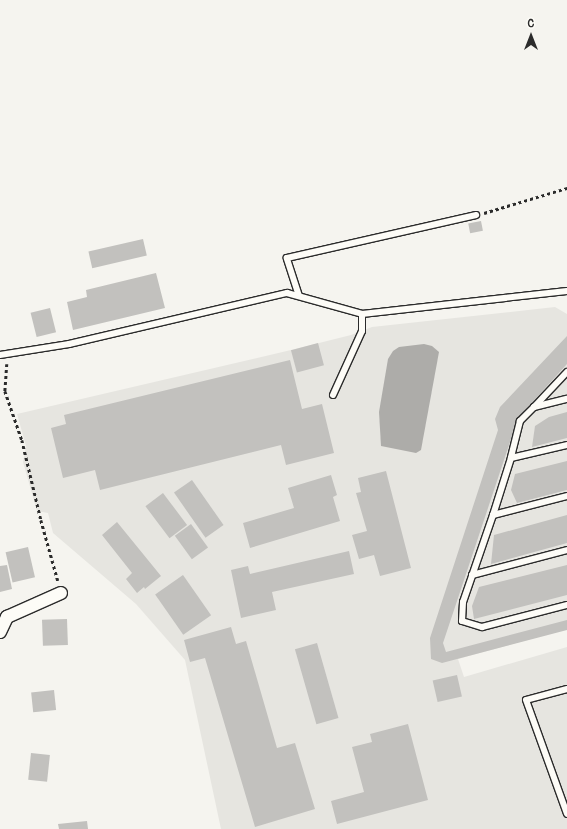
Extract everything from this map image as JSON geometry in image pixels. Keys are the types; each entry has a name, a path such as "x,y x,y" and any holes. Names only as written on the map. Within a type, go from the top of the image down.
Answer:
{"street":[{"path":"0,632 7,616 61,593"}],"lane":[{"path":"300,296 287,258 476,215"},
{"path":"0,355 69,344 287,293 362,314 567,291"},
{"path":"333,395 362,331 362,314"},
{"path":"567,372 520,421 511,458 463,602 462,621 482,626 567,605"},
{"path":"534,407 567,399"},
{"path":"511,458 567,445"},
{"path":"492,515 567,496"},
{"path":"472,576 567,550"},
{"path":"567,689 526,700 567,814"}],"path":[{"path":"476,215 567,188"},
{"path":"8,354 5,392 22,440 41,520 61,593"}],"shaded area":[{"path":"555,307 567,314 567,629 458,659 464,677 567,647 567,829 221,829 185,660 136,604 53,533 48,513 37,511 23,462 26,446 17,414 291,350 351,335 372,327"},
{"path":"424,344 432,346 439,352 421,450 416,453 381,446 379,412 388,359 393,351 399,347"}],"building":[{"path":"481,221 483,231 470,233 468,223"},
{"path":"143,239 147,256 92,268 88,252"},
{"path":"156,273 165,308 73,330 67,302 87,297 86,290"},
{"path":"50,308 56,332 37,337 31,313"},
{"path":"567,336 567,364 518,418 443,643 446,652 567,620 567,630 442,663 431,659 430,638 498,430 495,419 500,407"},
{"path":"318,343 324,365 297,372 291,350"},
{"path":"290,360 302,409 322,404 334,453 286,465 281,445 100,490 95,470 63,478 51,428 66,424 64,415"},
{"path":"567,412 567,438 532,447 535,426 549,417"},
{"path":"567,461 567,490 517,503 511,490 515,474"},
{"path":"386,471 411,568 380,576 374,555 359,559 352,535 367,531 356,493 361,492 358,478"},
{"path":"331,475 337,495 333,497 340,521 250,548 243,523 294,508 288,488"},
{"path":"192,480 224,525 206,538 174,493"},
{"path":"163,493 187,525 170,538 145,506"},
{"path":"567,515 567,543 491,564 494,535"},
{"path":"117,522 161,576 145,589 144,587 137,593 126,579 132,573 102,535"},
{"path":"191,524 208,547 192,559 175,536"},
{"path":"28,547 35,577 13,582 6,552"},
{"path":"349,551 354,574 272,592 276,610 241,618 231,570 248,566 250,574"},
{"path":"7,565 12,589 0,592 0,566"},
{"path":"567,565 567,595 474,619 472,606 479,587"},
{"path":"183,575 211,615 183,635 155,595"},
{"path":"67,619 68,645 43,646 42,620"},
{"path":"231,627 236,644 246,641 277,748 295,743 315,809 255,827 205,658 190,662 184,640"},
{"path":"317,643 338,718 316,724 295,649"},
{"path":"457,675 462,696 438,702 433,681"},
{"path":"54,690 56,710 33,712 31,692"},
{"path":"408,724 428,800 337,824 331,801 364,792 352,747 372,742 370,734"},
{"path":"31,753 50,755 47,782 28,780"},
{"path":"87,821 88,829 59,829 58,824"}]}
